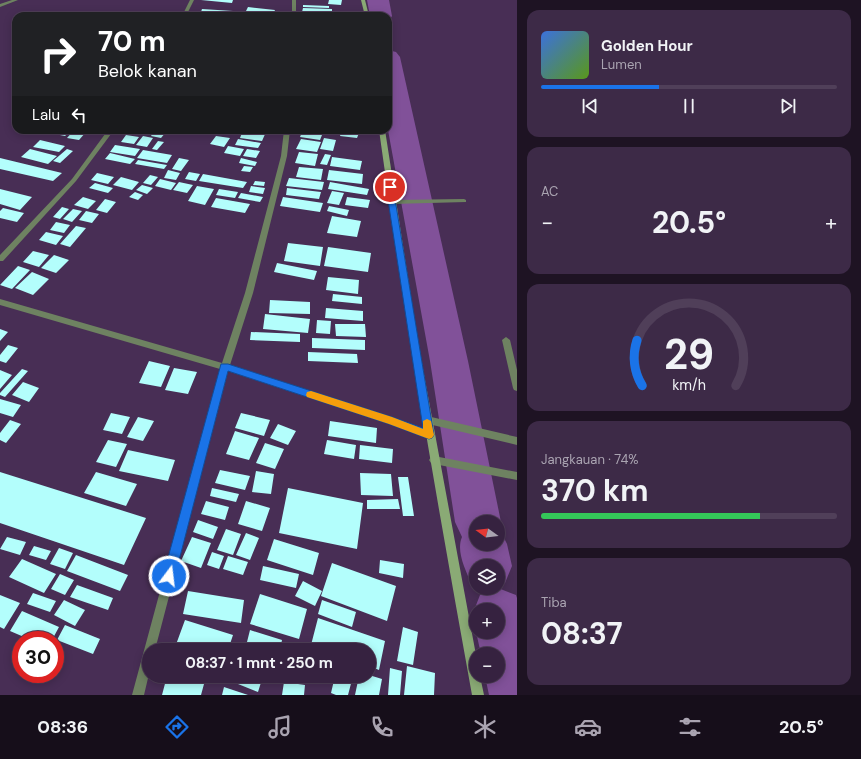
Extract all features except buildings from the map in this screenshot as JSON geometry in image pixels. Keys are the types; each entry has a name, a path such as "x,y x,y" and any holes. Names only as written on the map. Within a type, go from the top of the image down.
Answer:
{"main road":[{"path":"363,0 366,12"},
{"path":"383,134 426,420 478,695"}],"street":[{"path":"0,6 16,0"},
{"path":"186,12 192,0"},
{"path":"294,0 294,12"},
{"path":"0,259 74,180 108,134"},
{"path":"151,643 225,367 249,293 284,156 287,134"},
{"path":"392,202 464,201"},
{"path":"0,302 225,367 392,421 429,435"},
{"path":"506,340 517,388"},
{"path":"426,420 517,441"},
{"path":"434,460 517,476"},
{"path":"138,695 142,679"}],"waterway":[{"path":"378,0 380,12"},
{"path":"392,79 449,361 477,515"},
{"path":"485,551 486,559"},
{"path":"504,639 516,695"}],"slow traffic":[{"path":"311,395 392,421 429,435 427,424"}],"route":[{"path":"169,576 225,367 392,421 429,435 407,306 390,187"}]}
